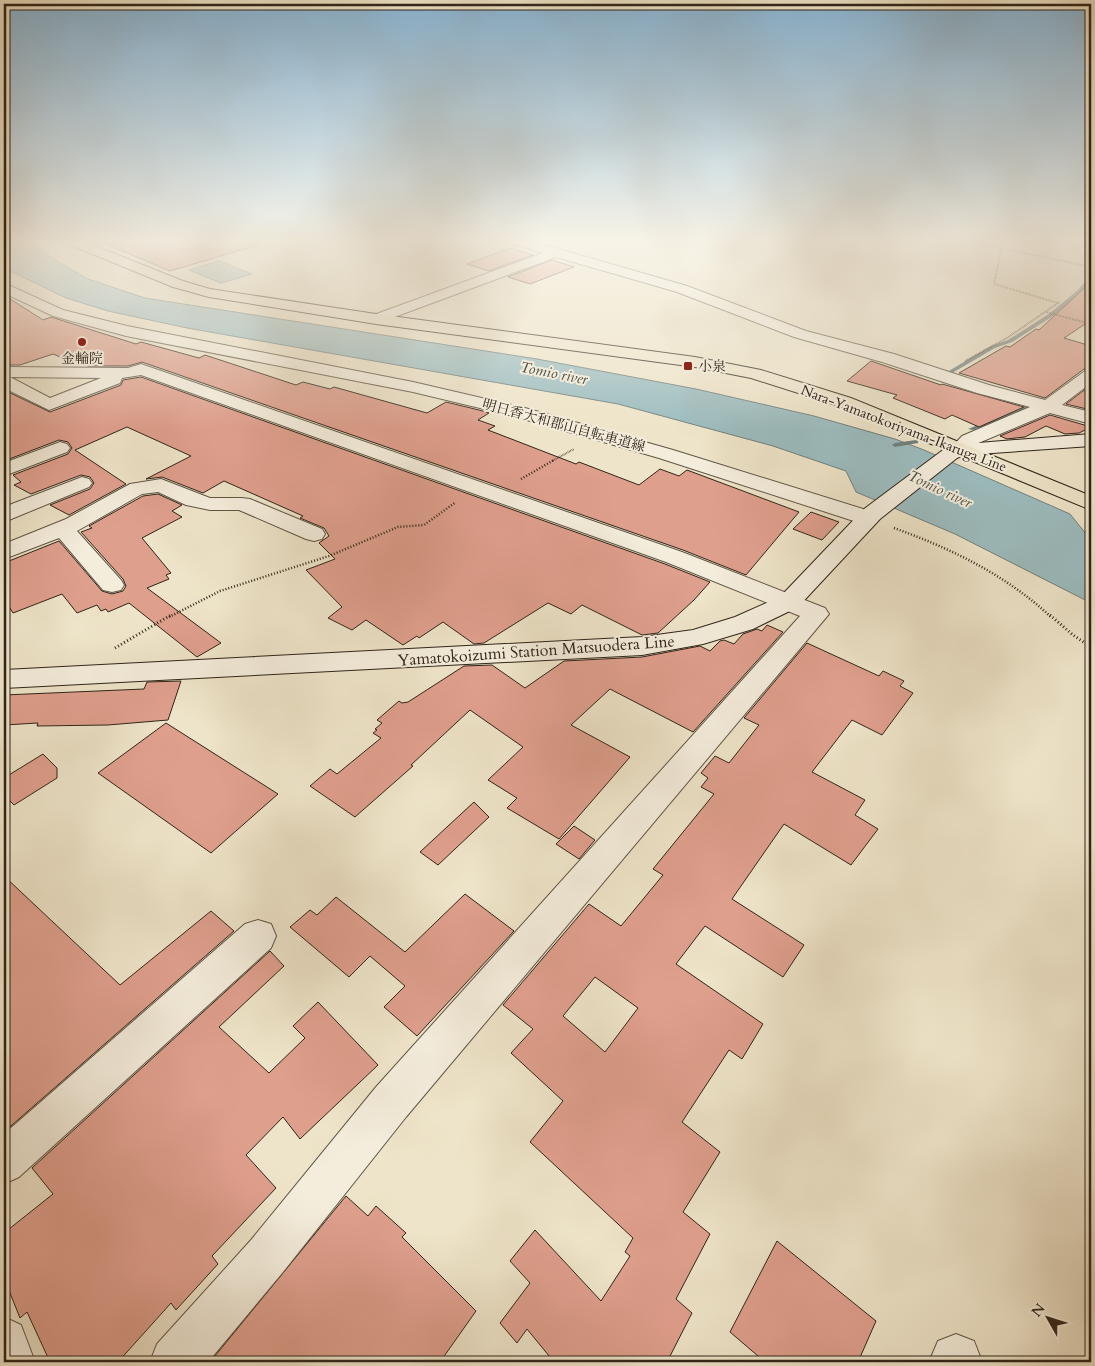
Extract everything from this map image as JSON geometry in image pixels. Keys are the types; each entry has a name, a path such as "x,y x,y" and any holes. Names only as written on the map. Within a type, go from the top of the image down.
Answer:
{"main road":[{"name":"Nara-Yamatokoriyama-Ikaruga Line","path":"272,303 376,319 695,362 755,374 845,402 956,451 1091,504"}],"street":[{"name":"明日香大和郡山自転車道線","path":"34,303 42,307 108,326 414,387 518,412 600,434 870,516"},
{"path":"376,319 417,303"},
{"path":"720,303 800,334 888,358 939,376 1091,418"},
{"path":"4,381 49,405 141,369 252,410 674,557 816,614 391,1102 267,1256 175,1362"},
{"path":"4,372 129,373"},
{"name":"Yamatokoizumi Station Matsuodera Line","path":"4,679 642,646 694,638 744,623 789,602 870,516 969,440 1047,407 1091,375"},
{"path":"956,451 1070,440 1091,440"},
{"path":"4,470 60,448"},
{"path":"4,515 82,483"},
{"path":"4,552 63,528 137,488 161,486 194,500 210,504 242,504 314,534"},
{"path":"63,528 112,585"},
{"path":"4,1162 258,936"},
{"path":"4,1343 10,1362"}],"path":[{"path":"939,376 1048,313 1057,303"},
{"path":"1048,313 1091,324"},
{"path":"66,676 177,612 220,591 329,556 398,528 424,525 485,491 600,434"},
{"path":"870,516 934,542 970,560 1025,594 1068,632 1091,647"}],"water":[{"name":"Tomio river","path":"81,303 176,303 537,359 696,389 814,416 895,439 1070,514 1091,540 1091,603 955,534 856,492 846,471 773,446 618,404 187,328 108,311"}],"building":[{"path":"4,303 16,303 43,320 51,317 136,344 141,342 199,358 205,355 296,385 303,382 330,389 334,387 427,413 446,402 483,411 489,413 478,420 495,426 488,430 576,464 579,462 639,485 660,469 679,476 687,470 799,512 746,575 683,550 142,362 128,366 88,366 66,355 60,357 53,354 20,365 4,365"},
{"path":"1069,303 1091,303 1091,320 1064,338 1091,346 1091,368 1084,369 1045,398 959,373 1006,346 1010,347 1036,329 1039,330"},
{"path":"871,361 941,385 1024,407 979,427 952,415 945,419 893,398 897,395 847,381"},
{"path":"141,377 665,564 710,582 694,600 658,633 642,635 582,605 571,614 548,603 484,643 474,644 443,622 419,638 417,636 403,645 366,620 352,630 328,618 342,607 306,570 335,559 319,543 329,536 324,528 300,518 303,516 224,481 203,493 162,477 146,479 191,456 127,427 75,450 126,484 69,515 50,505 90,489 94,483 90,477 81,475 31,494 14,485 21,482 13,475 68,454 72,448 68,442 59,440 4,461 4,390 50,412 121,385 123,380"},
{"path":"1091,385 1091,410 1066,404"},
{"path":"1050,415 1091,427 1079,433 1065,434 1046,426 1025,437 1007,439 1000,436"},
{"path":"158,494 182,505 172,511 182,517 142,538 171,573 166,575 169,579 147,588 221,643 197,657 129,603 108,612 106,609 101,611 97,605 77,613 62,594 13,613 4,599 4,563 59,541 102,591 112,594 123,591 126,586 123,579 81,532 92,528 89,526 143,496"},
{"path":"811,512 839,522 822,540 793,529"},
{"path":"767,625 783,632 693,732 610,689 571,725 630,757 559,839 507,808 517,798 488,780 523,747 470,710 411,765 413,766 355,817 310,786 330,769 337,774 381,738 373,733 382,723 377,720 399,701 402,703 408,702 464,666 492,665 525,688 564,661 642,657 700,646 710,651 720,641 724,640 734,644 743,634 757,629 762,631"},
{"path":"807,643 879,676 883,671 904,681 900,686 913,693 882,735 852,720 812,772 865,800 855,815 878,829 851,865 784,824 732,899 804,945 783,977 705,926 676,964 763,1024 742,1059 729,1050 682,1122 720,1152 683,1212 710,1234 676,1299 692,1313 667,1362 554,1362 527,1329 517,1343 500,1323 530,1283 510,1261 535,1230 601,1301 630,1256 625,1252 633,1238 530,1142 563,1101 511,1053 533,1029 503,1005 589,904 621,926 663,875 653,869 714,794 701,787 708,778 701,773 715,756 729,763 759,725 744,718","holes":["595,977 638,1008 605,1052 563,1016"]},
{"path":"181,681 168,720 108,725 37,726 38,723 4,725 4,695 144,689 147,682"},
{"path":"166,723 278,794 211,853 98,773"},
{"path":"43,754 57,768 57,778 14,805 4,795 4,778"},
{"path":"474,802 489,817 438,865 420,852"},
{"path":"574,826 595,840 579,859 556,844"},
{"path":"4,876 120,985 211,911 234,931 4,1132"},
{"path":"465,894 514,931 417,1036 384,1007 405,986 370,956 349,977 290,927 310,910 317,915 336,897 405,952"},
{"path":"270,951 284,966 219,1027 269,1073 305,1038 293,1026 318,1002 378,1065 300,1139 283,1117 246,1155 276,1188 212,1256 218,1264 176,1310 171,1303 118,1362 50,1362 27,1312 20,1318 4,1278 4,1233 53,1194 32,1168"},
{"path":"346,1196 368,1216 376,1206 406,1233 402,1237 476,1311 440,1362 210,1362"},
{"path":"777,1241 876,1321 858,1362 765,1362 730,1332"}],"waterway":[{"path":"945,375 993,347 1010,341 1051,315 1066,303"},
{"path":"971,429 1028,407 1039,408"},
{"path":"895,445 916,442"}],"place":[{"name":"金輪院","path":"82,342"},
{"name":"小泉","path":"688,366"}]}
